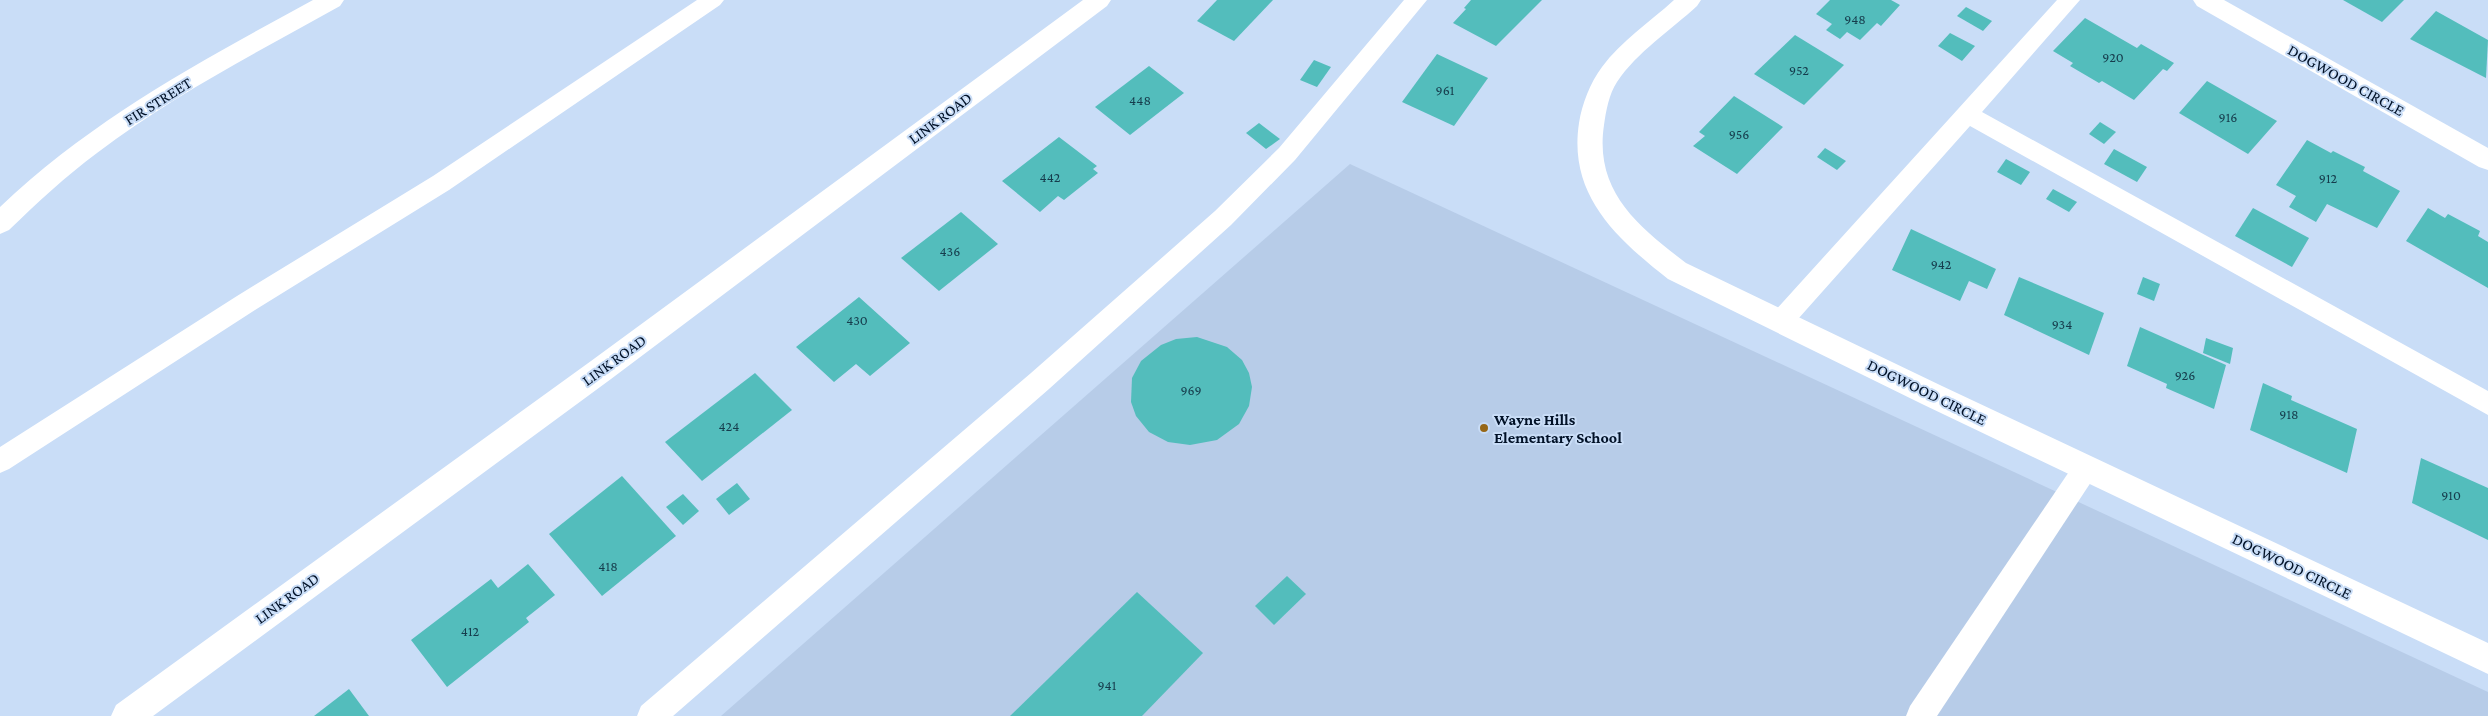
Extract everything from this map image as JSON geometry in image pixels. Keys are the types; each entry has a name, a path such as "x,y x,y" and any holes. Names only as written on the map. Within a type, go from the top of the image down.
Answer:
{"street":[{"name":"FIR STREET","path":"0,223 40,184 91,144 158,99 332,0"},
{"name":"LINK ROAD","path":"127,716 609,364 1099,0"},
{"name":"DOGWOOD CIRCLE","path":"1689,0 1612,70 1599,92 1589,130 1591,163 1599,191 1611,211 1640,243 1676,270 2488,659"},
{"name":"DOGWOOD CIRCLE","path":"2205,0 2488,160"}],"lane":[{"path":"0,461 246,304 441,183 713,0"},
{"path":"651,716 1040,381 1223,218 1287,154 1416,0"},
{"path":"1781,321 2069,0"},
{"path":"1966,113 2488,404"},
{"path":"1920,716 2086,468"}],"shaded area":[{"name":"Wayne Hills Elementary School","path":"1350,164 2488,692 2488,716 721,716"}],"building":[{"path":"1217,0 1273,0 1234,41 1197,21"},
{"path":"1471,0 1542,0 1496,46 1453,23 1466,9 1464,8"},
{"path":"1830,0 1891,0 1900,5 1881,26 1877,23 1860,40 1847,32 1840,39 1826,30 1832,24 1816,14"},
{"path":"2343,0 2404,0 2382,22"},
{"path":"1966,7 1992,21 1983,31 1957,16"},
{"path":"2436,11 2488,40 2486,78 2410,39"},
{"path":"2085,18 2137,48 2141,44 2174,63 2167,71 2163,69 2134,100 2102,81 2099,83 2070,66 2073,63 2053,51"},
{"path":"1950,33 1975,46 1962,61 1938,46"},
{"path":"1795,35 1844,65 1804,105 1754,74"},
{"path":"1437,54 1488,78 1454,126 1402,102"},
{"path":"1314,60 1331,67 1317,87 1300,80"},
{"path":"1149,66 1184,93 1130,135 1095,107"},
{"path":"2207,81 2277,121 2248,154 2179,113"},
{"path":"1734,96 1783,127 1737,174 1693,146 1705,136 1699,132"},
{"path":"2100,122 2116,132 2104,144 2089,134"},
{"path":"1259,123 1280,139 1266,149 1246,133"},
{"path":"1059,137 1097,166 1093,169 1098,173 1064,200 1058,196 1040,212 1002,181"},
{"path":"2307,140 2331,153 2333,151 2365,167 2363,171 2400,191 2377,228 2327,204 2316,222 2289,207 2296,196 2276,185"},
{"path":"1825,148 1846,161 1837,170 1817,157"},
{"path":"2114,149 2147,167 2137,182 2104,164"},
{"path":"2006,159 2030,172 2021,185 1997,172"},
{"path":"2053,189 2077,202 2069,212 2046,199"},
{"path":"2253,208 2309,238 2292,267 2235,236"},
{"path":"2428,208 2445,218 2448,214 2480,231 2478,236 2488,242 2488,288 2406,241"},
{"path":"961,212 998,244 939,291 901,258"},
{"path":"1911,229 1996,269 1987,289 1969,281 1960,301 1892,270"},
{"path":"2019,277 2104,313 2089,355 2004,315"},
{"path":"2143,277 2160,284 2154,301 2137,294"},
{"path":"859,297 910,343 870,376 856,364 834,382 796,347"},
{"path":"2140,327 2226,365 2214,409 2166,388 2167,384 2127,366"},
{"path":"1197,337 1227,347 1242,360 1249,373 1252,387 1249,406 1239,424 1217,440 1190,445 1168,442 1149,432 1136,416 1131,402 1132,378 1141,361 1161,345 1176,339"},
{"path":"2206,338 2233,348 2230,364 2203,353"},
{"path":"755,373 792,410 702,481 665,442"},
{"path":"2263,383 2292,396 2291,400 2357,429 2347,473 2250,430"},
{"path":"2421,458 2488,488 2488,540 2412,503"},
{"path":"622,476 676,536 602,596 549,534"},
{"path":"737,483 750,499 729,515 716,499"},
{"path":"683,494 699,511 683,525 666,507"},
{"path":"528,564 555,595 526,618 529,622 447,687 411,640 491,579 498,588"},
{"path":"1287,576 1306,594 1274,625 1255,606"},
{"path":"1137,592 1203,653 1142,716 1010,716"},
{"path":"349,689 369,716 314,716"}],"place":[{"name":"Wayne Hills Elementary School","path":"1484,428"}]}
